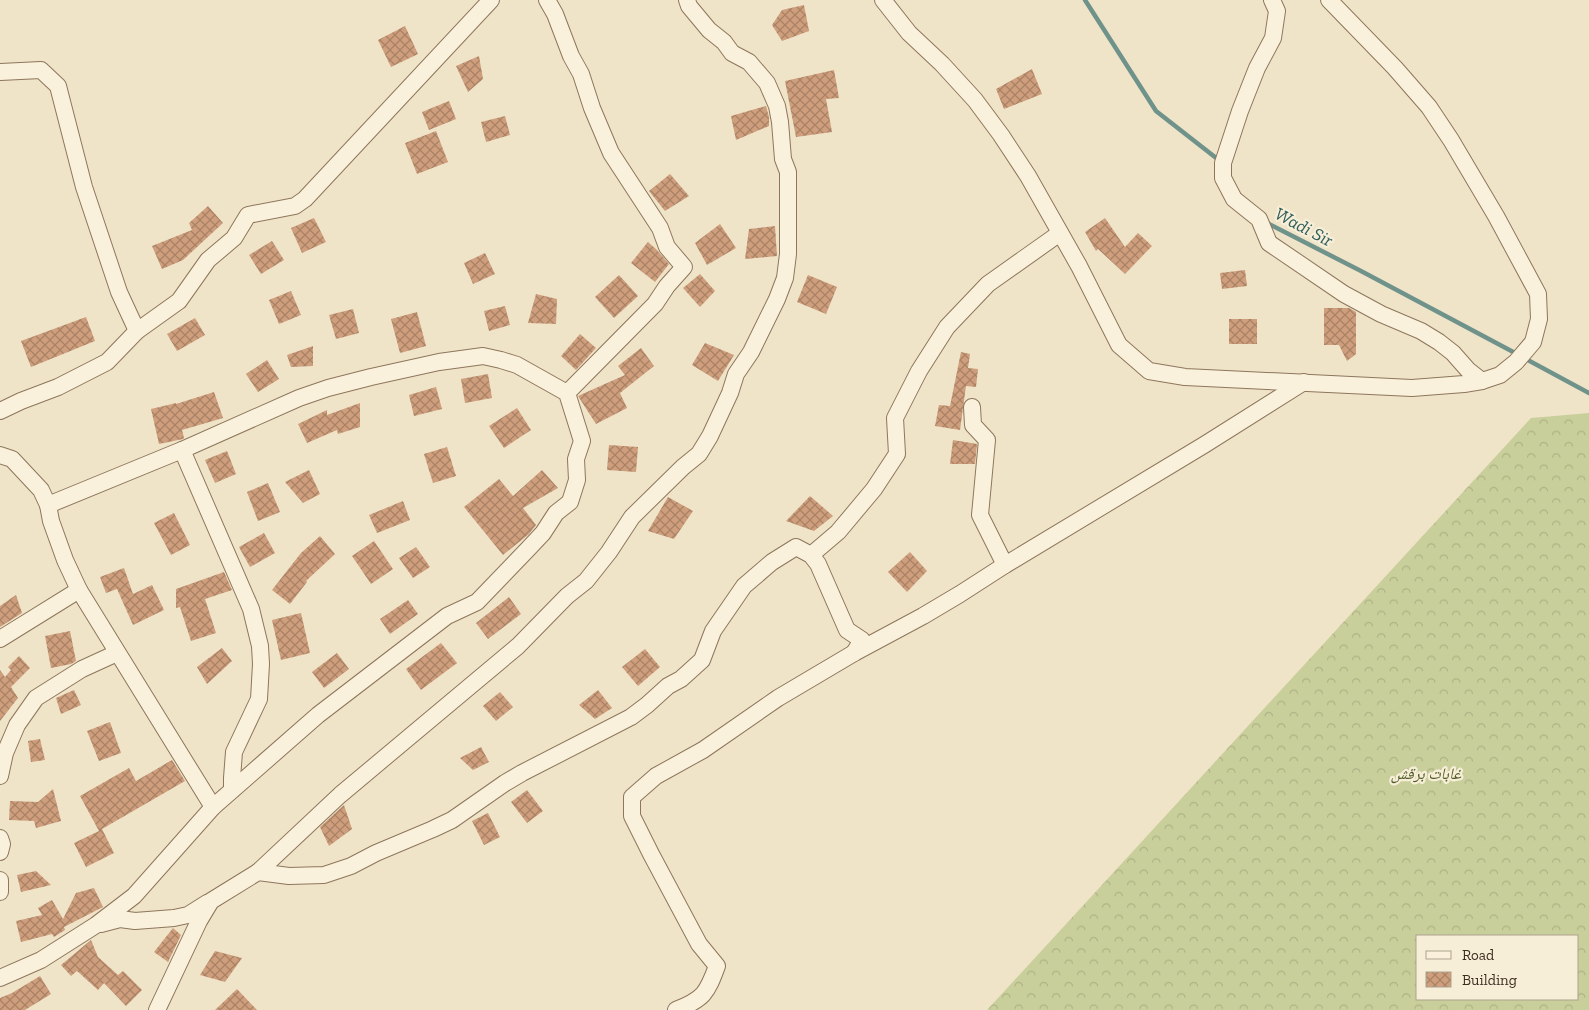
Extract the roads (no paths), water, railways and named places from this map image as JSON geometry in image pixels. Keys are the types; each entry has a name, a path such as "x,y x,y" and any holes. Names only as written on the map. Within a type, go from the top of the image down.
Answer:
{"street":[{"path":"0,411 58,387 107,362 137,331 179,301 208,260 234,238 248,216 295,206 305,200 491,0"},
{"path":"547,0 555,14 571,56 581,74 592,108 611,153 660,228 667,247 684,267 667,286 655,304 567,393"},
{"path":"96,925 120,919 174,918 188,915 258,872 340,795 518,646 567,596 586,581 609,552 632,517 698,454 710,436 726,403 736,374 763,328 777,299 784,278 788,254 788,172 783,159 777,106 767,83 749,62 732,53 724,42 710,30 689,6 687,0"},
{"path":"883,0 909,33 942,64 975,100 1001,135 1028,176 1060,232 1119,345 1149,371 1185,377 1204,376 1276,382 1412,388 1464,384 1500,375 1516,362 1533,342 1539,319 1538,294 1496,216 1429,107 1396,68 1329,0"},
{"path":"1272,0 1276,11 1274,38 1257,68 1222,163 1223,178 1234,199 1259,218 1269,244 1344,294 1440,342 1482,381"},
{"path":"0,72 41,70 58,86 84,187 120,292 137,331"},
{"path":"811,555 838,532 874,489 897,454 895,418 918,371 946,327 988,284 1060,232"},
{"path":"0,978 40,960 96,925 134,896 213,807 318,715 447,616 477,602 543,533 556,513 570,502 577,480 576,459 582,441 567,393 518,365 483,356 440,362 371,377 320,391 261,414 182,450 48,505"},
{"path":"676,1010 700,999 708,989 717,966 699,944 651,854 632,816 632,797 656,776 703,750 778,698 854,653 923,616 1304,382"},
{"path":"0,417 21,401"},
{"path":"972,408 973,425 986,440 980,515 1005,565"},
{"path":"182,450 251,609 260,646 259,700 234,752 232,790"},
{"path":"0,455 12,459 41,490 48,505 51,521 65,560 80,590 213,807"},
{"path":"258,872 289,876 329,875 351,866 391,846 433,830 452,820 513,778 631,717 702,660 713,630 744,586 772,562 796,547 811,555 818,564 847,630 862,640 854,653"},
{"path":"0,639 80,590"},
{"path":"0,776 5,753 17,725 36,698 82,669 117,653"},
{"path":"0,838 2,844 0,852"},
{"path":"0,880 0,892"},
{"path":"157,1010 199,921 212,901"}],"waterway":[{"name":"Wadi Sir","path":"1085,0 1156,111 1220,161"},
{"name":"Wadi Sir","path":"1265,222 1517,354"},
{"name":"Wadi Sir","path":"1524,358 1589,393"}],"park label":[{"name":"غابات برقش","path":"1426,773"}]}
